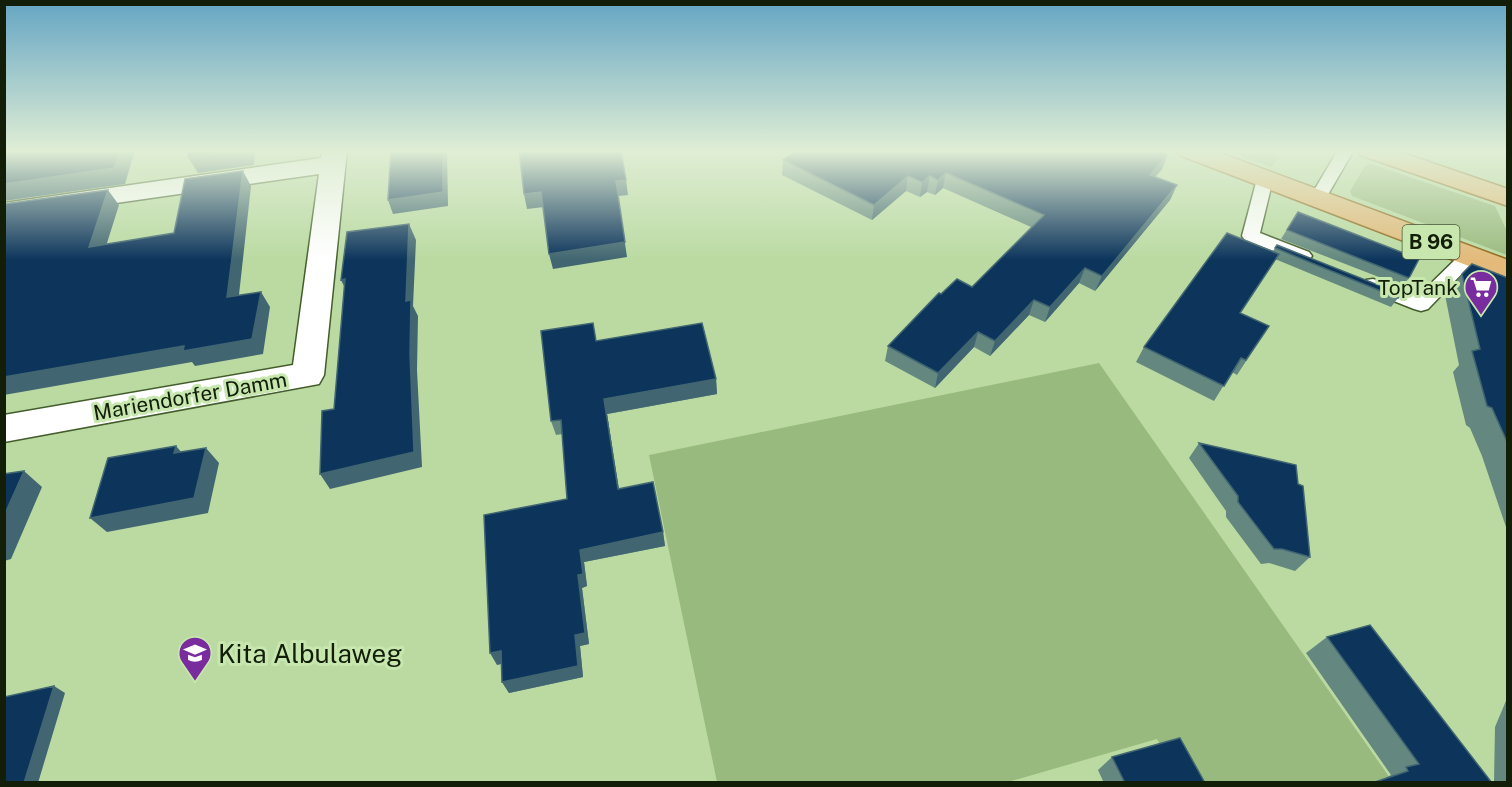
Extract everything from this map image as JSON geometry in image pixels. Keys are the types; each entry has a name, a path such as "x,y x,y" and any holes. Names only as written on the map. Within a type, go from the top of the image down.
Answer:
{"main road":[{"name":"B 96","path":"1285,187 1508,271"},
{"path":"1475,187 1508,198"}],"street":[{"name":"Mariendorfer Damm","path":"4,211 152,187"},
{"name":"Mariendorfer Damm","path":"4,429 308,375 330,187"}],"lane":[{"path":"1263,187 1251,236 1315,262"},
{"path":"1317,199 1324,187"},
{"path":"1357,279 1421,304 1469,256"}],"green space":[{"path":"1353,187 1438,187 1495,206 1507,231 1507,255 1352,196 1350,191"},
{"path":"1099,363 1390,778 1382,782 1181,782 1157,739 1008,782 717,782 649,455"}],"building":[{"path":"183,187 241,187 227,297 261,292 252,339 183,351 184,346 4,377 4,204 108,190 89,247 174,233"},
{"path":"389,187 443,187 443,192 388,200"},
{"path":"523,187 617,187 625,242 549,254 541,192 524,194"},
{"path":"837,187 895,187 874,205"},
{"path":"978,187 1176,187 1102,276 1085,268 1050,307 1034,300 995,341 978,332 938,373 888,346 939,293 941,294 957,279 972,287 1044,215"},
{"path":"1298,212 1419,259 1409,278 1287,230"},
{"path":"409,224 406,301 411,300 410,354 414,452 320,474 322,411 334,409 345,279 341,280 347,232"},
{"path":"1227,233 1279,254 1240,313 1269,326 1246,360 1241,358 1224,386 1144,347"},
{"path":"1277,245 1401,294 1398,298 1275,248"},
{"path":"1472,264 1508,278 1508,444 1492,408 1487,406 1472,351 1480,349 1462,274"},
{"path":"593,323 596,341 702,323 716,379 604,399 618,489 653,482 663,532 580,550 583,574 578,575 585,633 575,635 578,666 502,682 501,651 490,653 484,515 567,499 561,420 551,421 541,331"},
{"path":"1199,443 1296,465 1298,484 1303,486 1310,557 1274,549 1238,502 1238,496"},
{"path":"176,446 174,453 206,448 194,498 90,518 108,458"},
{"path":"24,471 4,516 4,474"},
{"path":"1370,625 1492,783 1372,783 1408,771 1406,767 1419,764 1327,637"},
{"path":"54,686 24,783 4,783 4,697"},
{"path":"1180,738 1205,783 1125,783 1112,757"}],"place":[{"name":"TopTank","path":"1481,316"},
{"name":"Kita Albulaweg","path":"195,682"}]}
